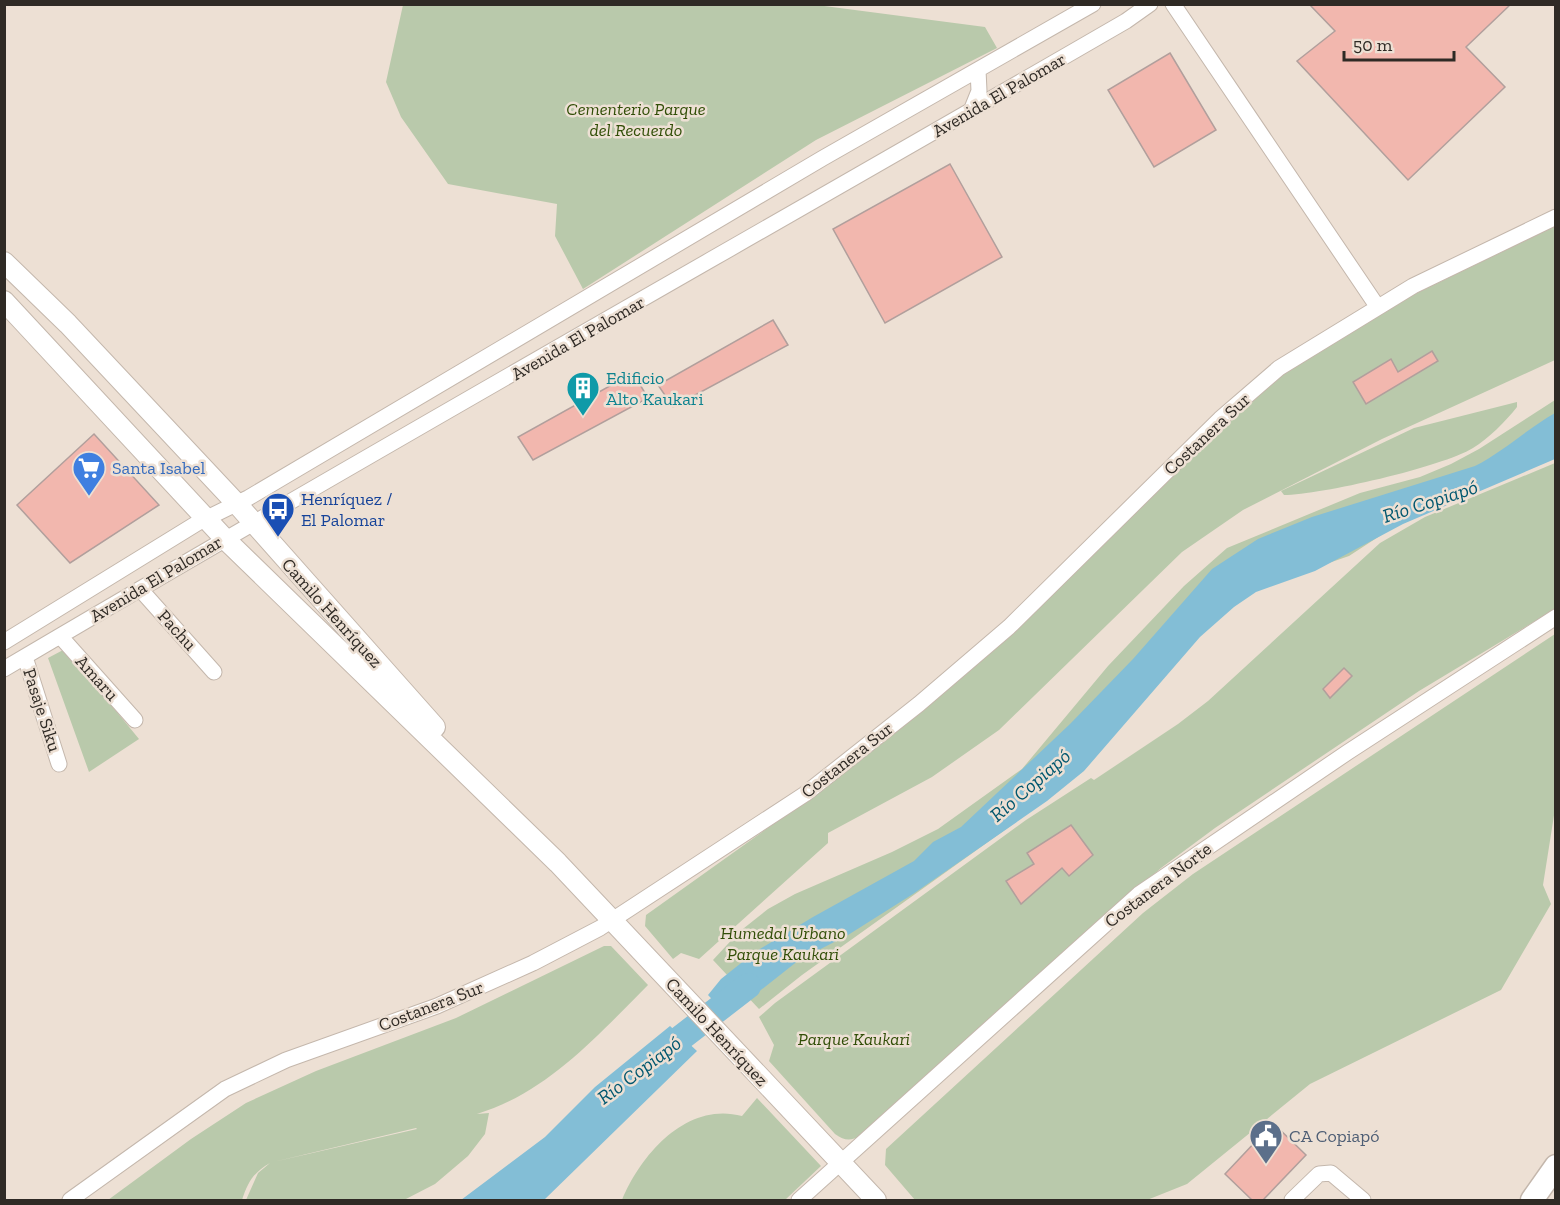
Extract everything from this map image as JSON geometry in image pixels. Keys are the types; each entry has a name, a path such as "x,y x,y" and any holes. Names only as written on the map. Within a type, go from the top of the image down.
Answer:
{"highway":[{"path":"1532,1200 1556,1166"}],"main road":[{"name":"Camilo Henríquez","path":"8,270 68,324 237,504 558,863 876,1200"},
{"name":"Camilo Henríquez","path":"4,301 225,539 558,863"}],"street":[{"name":"Avenida El Palomar","path":"4,642 207,518 237,504 823,158 1093,4"},
{"name":"Avenida El Palomar","path":"4,669 252,523 971,111 1126,21 1150,4"},
{"path":"1173,4 1377,306"},
{"path":"971,111 979,91 978,70"},
{"name":"Costanera Sur","path":"70,1200 225,1089 255,1074 474,990 533,963 612,920 805,794 919,704 1009,627 1220,419 1279,368 1413,286 1556,217"},
{"path":"421,396 430,423"},
{"name":"Pachu","path":"140,589 214,672"},
{"name":"Costanera Norte","path":"799,1200 1139,894 1348,752 1556,617"},
{"name":"Amaru","path":"60,636 135,720"},
{"name":"Pasaje Siku","path":"25,657 59,764"},
{"path":"1292,1200 1319,1173 1331,1173 1363,1200"}],"green space":[{"name":"Cementerio Parque del Recuerdo","path":"809,4 985,27 997,48 816,140 583,289 555,236 557,204 448,184 401,117 386,82 403,5"},
{"path":"1555,226 1555,360 1382,439 1243,510 1182,552 999,730 932,777 828,833 828,843 699,959 681,953 673,959 645,926 646,915 839,777 954,683 1281,372 1341,330"},
{"name":"Humedal Urbano Parque Kaukari","path":"1555,400 1555,458 1392,528 1349,556 1259,587 1194,636 1020,819 802,975 759,1009 713,960 739,932 768,909 795,894 892,852 938,829 1022,769 1108,666 1184,586 1227,548 1360,493 1420,477 1451,464 1479,449"},
{"path":"1517,402 1517,407 1491,435 1473,448 1457,455 1409,471 1351,485 1301,494 1284,495 1281,491 1414,428"},
{"name":"Parque Kaukari","path":"1555,463 1555,609 1419,691 1215,828 1161,868 861,1136 848,1140 835,1134 769,1061 774,1045 759,1017 775,1003 1026,820 1091,778 1094,780 1178,724 1208,701 1380,543 1425,517"},
{"path":"1555,634 1555,809 1543,885 1551,904 1501,990 1310,1084 1187,1184 1147,1200 915,1200 885,1165 886,1149 1143,913 1193,874"},
{"path":"65,649 139,739 89,772 48,658"},
{"path":"604,946 611,946 648,985 590,1042 549,1077 526,1092 477,1114 489,1113 485,1134 468,1156 435,1184 404,1200 246,1200 258,1173 270,1163 259,1170 252,1178 242,1200 108,1200 191,1139 246,1103 316,1071 456,1018","holes":["416,1128 417,1129 273,1162"]},
{"path":"757,1098 821,1166 785,1200 622,1200 641,1165 668,1135 703,1116 722,1113 742,1116"}],"water":[{"name":"Humedal Urbano Parque Kaukari","path":"1555,413 1555,459 1403,524 1315,571 1256,592 1234,607 1200,637 1084,771 1047,801 913,894 848,935 799,960 728,1016 708,995 721,979 755,952 914,861 933,842 961,827 1070,724 1133,659 1212,569 1258,539 1312,517 1475,466"},
{"path":"670,1026 697,1051 544,1200 461,1200 545,1137 595,1087"}],"building":[{"path":"1309,4 1511,4 1466,47 1505,87 1408,180 1297,61 1335,31"},
{"path":"1170,53 1216,130 1154,167 1108,90"},
{"path":"950,164 1002,257 885,323 833,229"},
{"name":"Edificio Alto Kaukari","path":"773,320 788,345 673,407 658,385"},
{"path":"1432,351 1438,361 1366,404 1353,382 1391,359 1398,372"},
{"name":"Edificio Alto Kaukari","path":"633,373 648,398 533,460 518,437"},
{"name":"Santa Isabel","path":"94,434 159,505 70,563 17,505"},
{"path":"1344,668 1352,676 1330,698 1323,689"},
{"path":"1071,825 1093,855 1069,876 1062,868 1021,904 1006,881 1034,864 1027,853"},
{"name":"CA Copiapó","path":"1273,1123 1306,1155 1263,1200 1252,1200 1225,1174"}],"waterway":[{"name":"Río Copiapó","path":"656,1057 748,986"}],"place":[{"name":"Edificio Alto Kaukari","path":"583,417"},
{"name":"Santa Isabel","path":"89,497"},
{"name":"Henríquez / El Palomar","path":"278,538"},
{"name":"CA Copiapó","path":"1266,1165"}]}
